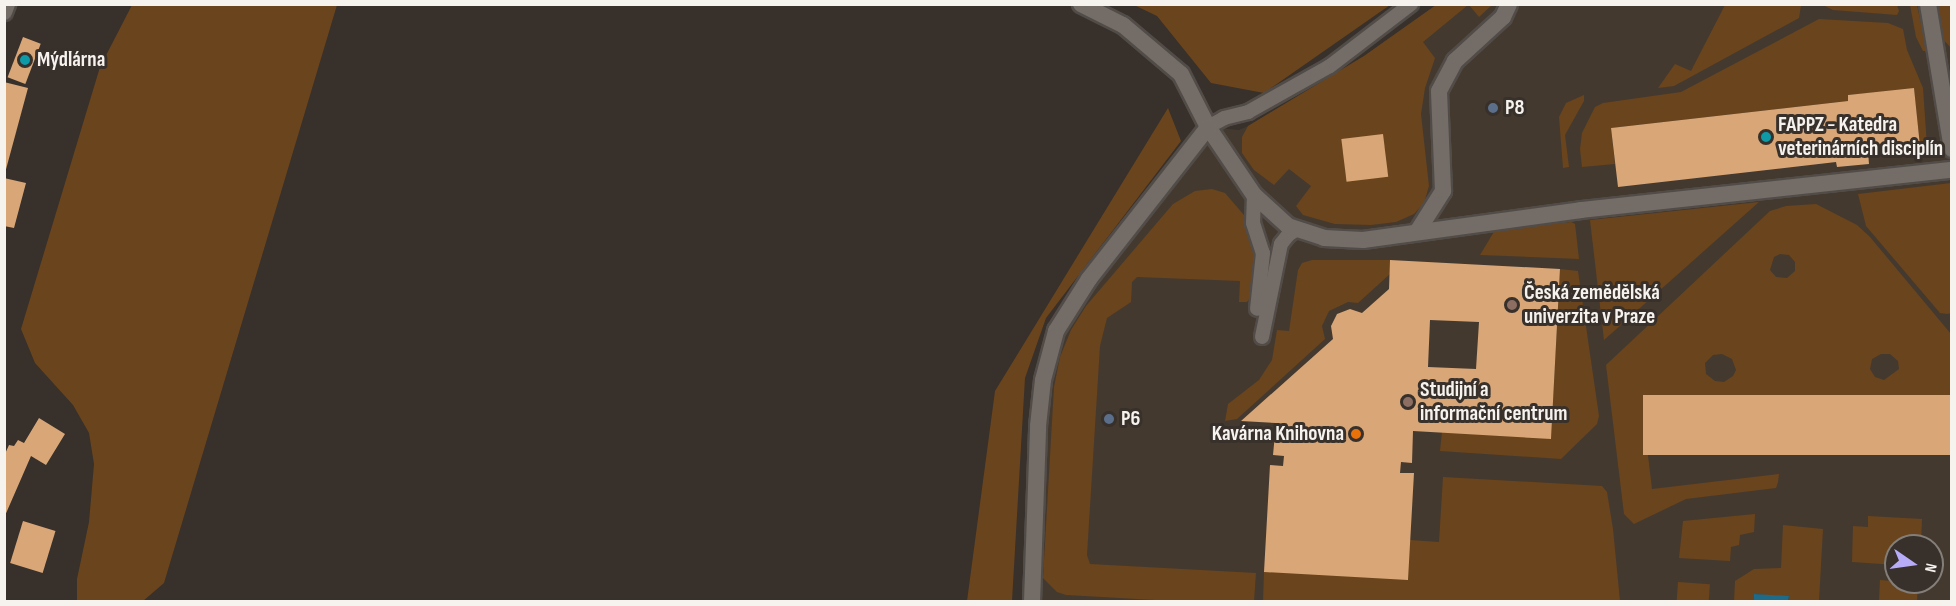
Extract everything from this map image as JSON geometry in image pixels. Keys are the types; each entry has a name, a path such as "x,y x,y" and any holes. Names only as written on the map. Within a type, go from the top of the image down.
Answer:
{"street":[{"path":"4,12 7,4"},
{"path":"1081,4 1123,25 1181,74 1208,128 1254,195 1288,225 1324,238 1363,240 1581,210 1952,170"},
{"path":"1417,232 1443,191 1439,91 1455,61 1503,17 1509,4"},
{"path":"1928,4 1952,149"},
{"path":"1032,602 1038,426 1043,380 1056,331 1089,279 1208,128"}],"lane":[{"path":"1208,128 1224,118 1248,112 1330,66 1411,4"},
{"path":"1254,195 1253,223 1263,253 1257,309"},
{"path":"1262,337 1281,244 1287,235 1297,229"}],"shaded area":[{"path":"132,5 337,5 164,583 143,601 77,601 77,579 89,522 94,464 89,433 73,405 35,363 21,329 100,67"},
{"path":"1134,5 1390,5 1264,93 1211,83 1157,16"},
{"name":"Česká zemědělská univerzita v Praze","path":"1436,5 1951,5 1951,601 1029,602 1038,426 1056,331 1208,127 1239,130 1364,56"},
{"path":"1436,5 1468,5 1423,42 1435,58 1425,88 1421,114 1429,186 1424,203 1414,214 1396,222 1371,225 1335,224 1303,215 1296,206 1311,186 1289,169 1274,185 1254,170 1242,153 1242,137 1248,126 1364,56"},
{"path":"1469,5 1492,5 1479,17"},
{"path":"1725,5 1801,5 1799,18 1674,86 1658,88 1675,64 1691,71"},
{"path":"1823,5 1897,5 1899,11 1897,15 1833,10"},
{"path":"1910,5 1917,5 1927,51 1923,51 1916,37"},
{"path":"1935,5 1951,5 1951,48 1941,37"},
{"path":"1819,19 1888,23 1903,29 1907,50 1923,88 1927,146 1920,146 1914,89 1848,95 1848,101 1611,128 1615,164 1582,167 1580,149 1582,133 1595,107 1603,103 1681,92"},
{"path":"1584,95 1584,101 1565,135 1569,167 1563,168 1559,117 1566,103"},
{"path":"1168,108 1181,141 1046,318 1025,378 1012,601 967,601 995,391"},
{"path":"1951,183 1952,313 1947,314 1940,313 1866,226 1858,194"},
{"path":"1212,189 1225,193 1250,222 1256,242 1254,293 1247,302 1239,302 1240,281 1137,277 1132,282 1131,302 1107,318 1100,346 1087,555 1090,564 1256,573 1254,601 1173,601 1066,595 1057,592 1043,578 1054,387 1060,357 1071,330 1086,306 1173,204 1195,191"},
{"path":"1759,202 1604,340 1590,220"},
{"path":"1816,204 1857,225 1870,237 1951,334 1951,395 1645,430 1652,489 1779,474 1776,488 1686,499 1634,524 1624,514 1606,365 1770,211 1786,206","holes":["1780,254 1789,255 1795,262 1795,271 1787,278 1776,277 1770,270 1774,257","1722,354 1732,359 1736,370 1733,376 1724,382 1715,381 1706,374 1705,363 1713,355","1881,354 1890,354 1898,361 1899,369 1884,380 1875,377 1870,369 1872,359"]},
{"path":"1571,222 1575,224 1579,259 1480,255 1495,230"},
{"path":"1312,260 1390,260 1390,274 1358,303 1348,302 1329,311 1322,326 1325,339 1237,419 1225,421 1228,404 1259,380 1272,360 1277,330 1289,331 1298,270 1302,263"},
{"path":"1560,269 1578,271 1599,416 1597,424 1561,459 1440,451 1442,432 1551,438"},
{"path":"1443,477 1602,486 1607,492 1613,529 1620,601 1263,602 1264,572 1410,540 1439,542"},
{"path":"1755,514 1754,532 1740,535 1739,545 1731,547 1730,561 1679,558 1683,521"},
{"path":"1868,516 1922,519 1921,534 1884,534 1884,564 1852,562 1853,526 1868,527"},
{"path":"1783,525 1823,529 1819,601 1788,601 1789,597 1754,594 1754,601 1734,602 1735,581 1754,569 1781,568"},
{"path":"1880,580 1884,580 1884,594 1917,594 1917,601 1879,601"},
{"path":"1678,582 1710,584 1709,602 1677,601"}],"water":[{"path":"1754,594 1789,596 1788,601 1754,601"}],"building":[{"name":"Mýdlárna","path":"23,37 41,44 25,84 8,77"},
{"path":"4,82 28,88 5,173 4,173"},
{"name":"FAPPZ - Katedra veterinárních disciplín","path":"1914,88 1920,146 1868,151 1869,164 1837,167 1836,162 1618,187 1611,128 1848,101 1848,95"},
{"path":"1383,134 1388,177 1347,182 1341,139"},
{"path":"4,178 26,183 14,228 4,226"},
{"name":"Studijní a informační centrum","path":"1390,260 1560,269 1551,439 1413,431 1412,463 1401,462 1400,473 1414,473 1408,580 1264,572 1270,465 1283,466 1284,456 1273,455 1276,423 1241,421 1333,339 1331,326 1337,314 1350,309 1362,313 1389,289","holes":["1430,320 1479,322 1476,369 1428,367"]},
{"path":"1643,395 1952,395 1952,455 1643,455"},
{"path":"39,418 65,434 46,465 31,456 4,518 4,456 9,445 14,446 18,440 24,443"},
{"path":"23,521 56,531 43,573 10,563"}],"place":[{"name":"Mýdlárna","path":"25,60"},
{"name":"P8","path":"1493,108"},
{"name":"FAPPZ - Katedra veterinárních disciplín","path":"1766,137"},
{"name":"Česká zemědělská univerzita v Praze","path":"1512,305"},
{"name":"Studijní a informační centrum","path":"1408,402"},
{"name":"P6","path":"1109,419"},
{"name":"Kavárna Knihovna","path":"1356,434"}]}
